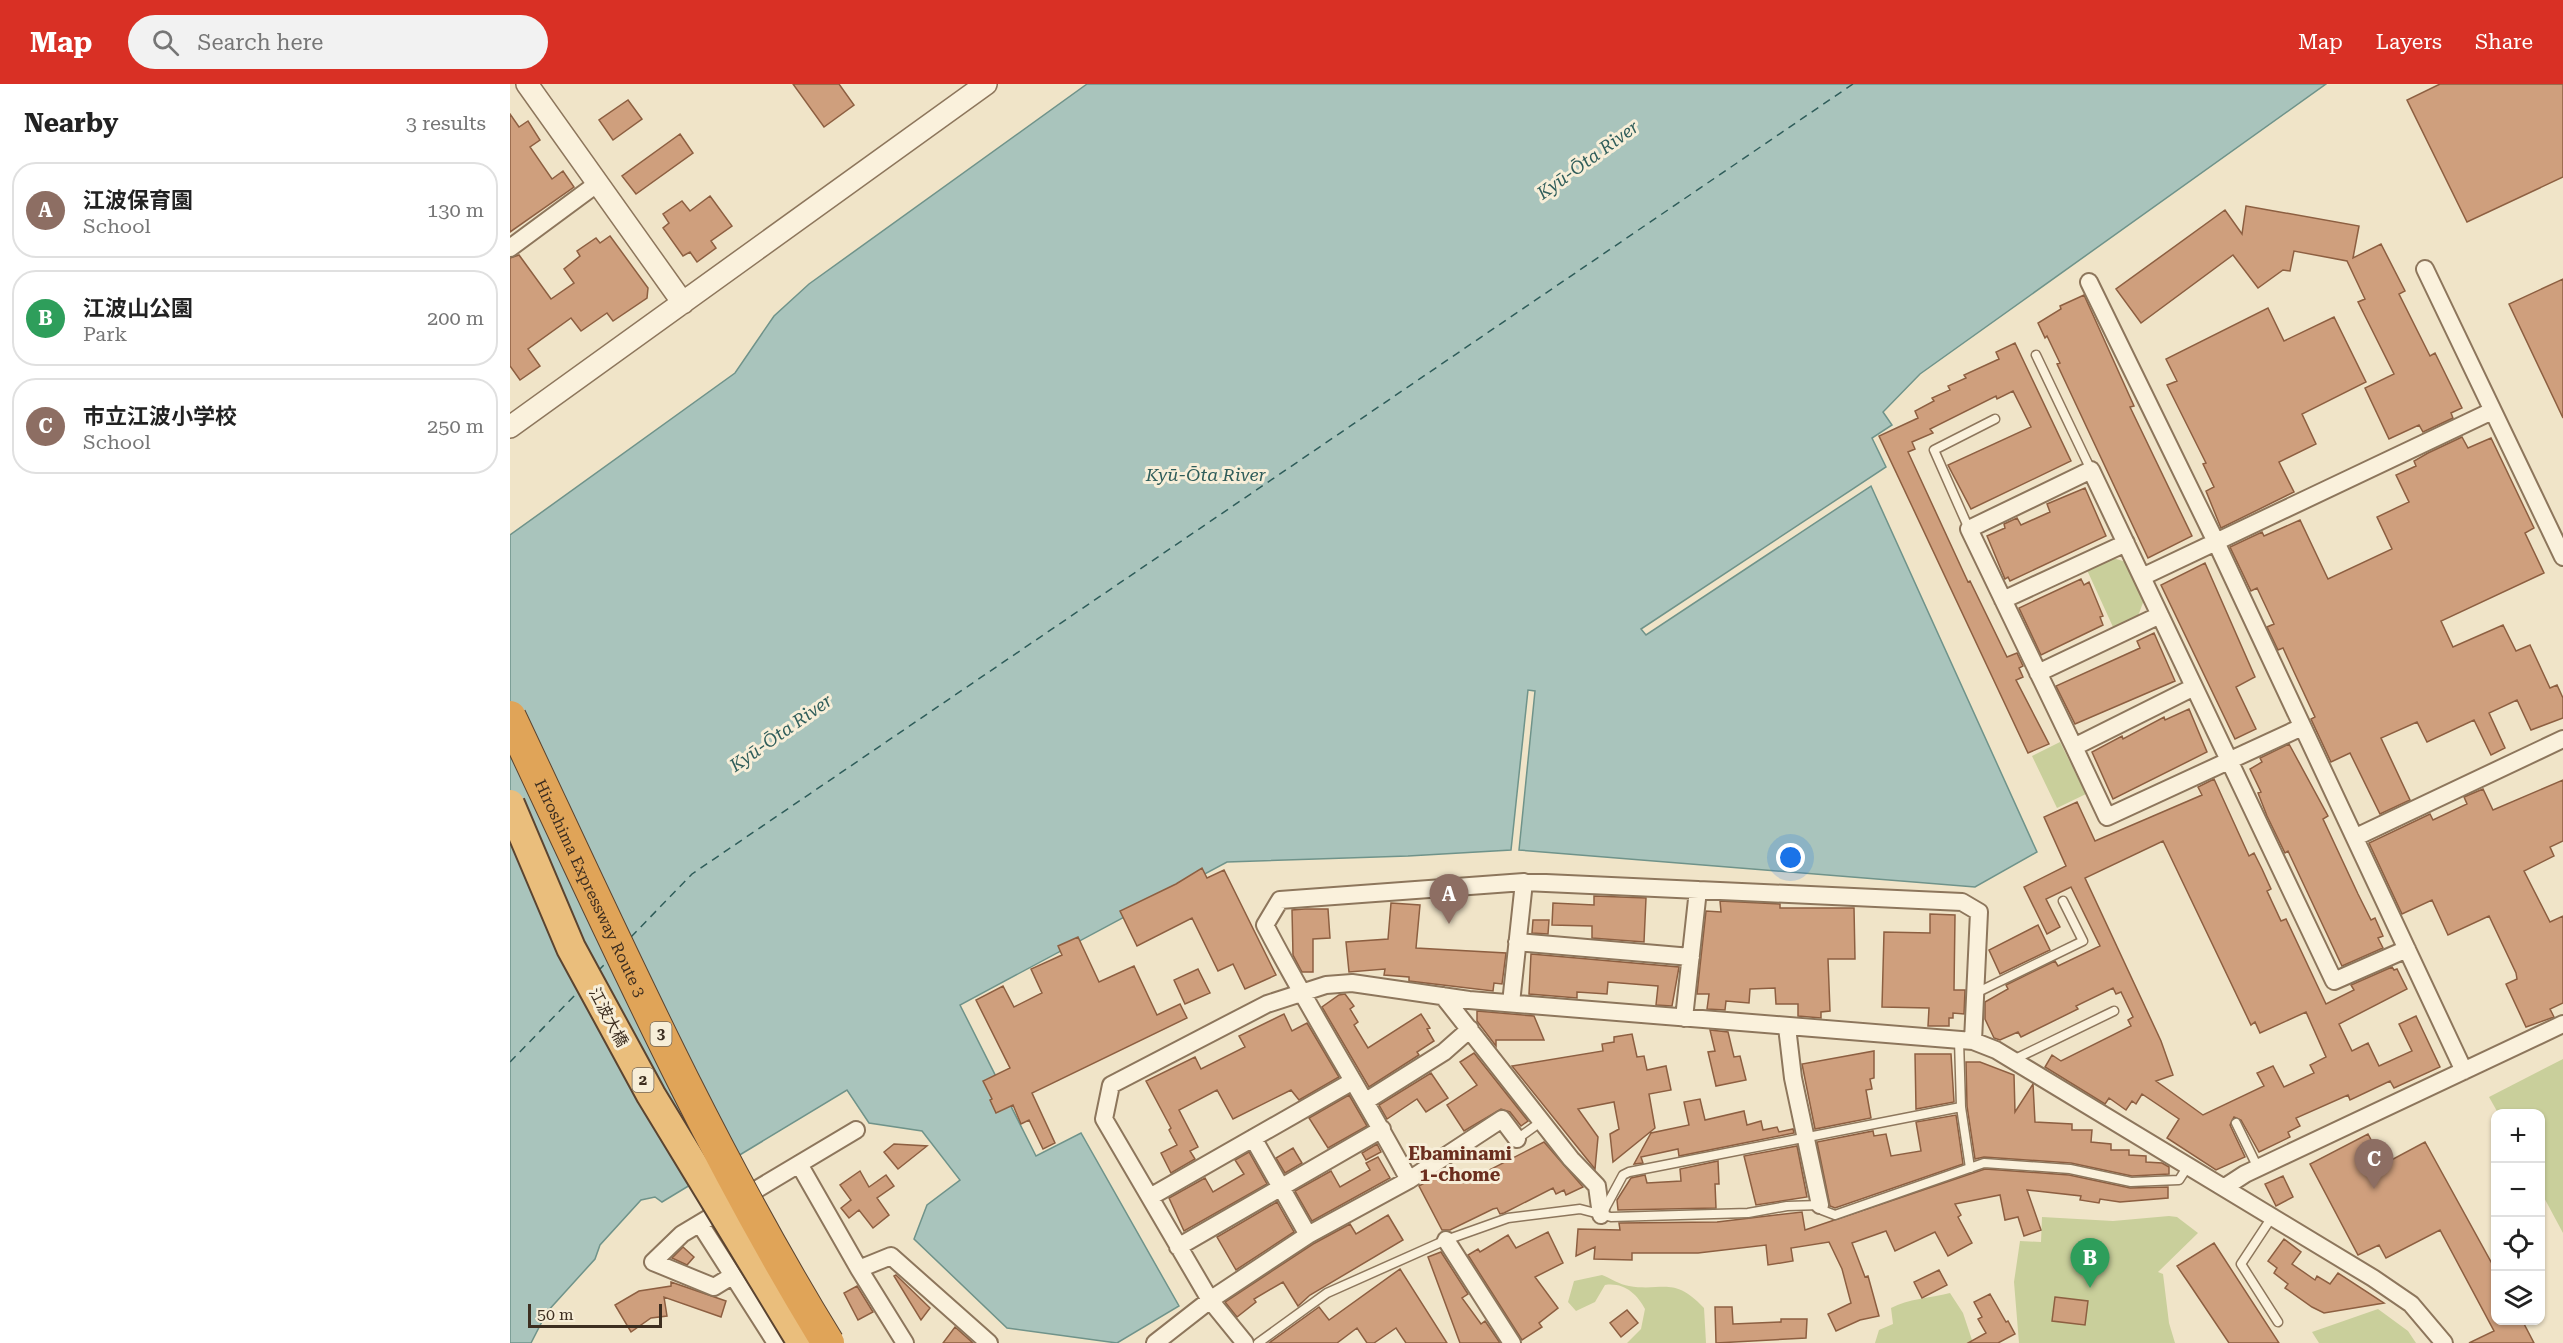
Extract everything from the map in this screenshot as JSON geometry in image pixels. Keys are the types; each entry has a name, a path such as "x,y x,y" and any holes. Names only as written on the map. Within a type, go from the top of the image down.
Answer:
{"highway":[{"name":"Hiroshima Expressway Route 3","path":"510,717 714,1141 776,1259 828,1343"},
{"name":"江波大橋","path":"510,804 572,948 651,1095 802,1343"}],"street":[{"path":"527,84 683,303"},
{"path":"510,427 986,84"},
{"path":"510,248 598,183"},
{"path":"2425,268 2563,557"},
{"path":"2089,282 2216,542 2464,1071"},
{"path":"2142,577 2492,411"},
{"path":"2302,726 2230,761 2107,817 1969,529 2091,470 2230,761 2334,981 2407,949"},
{"path":"2003,600 2126,543"},
{"path":"2038,673 2160,615"},
{"path":"2074,747 2194,687"},
{"path":"2356,837 2563,739"},
{"path":"1510,1003 1524,882"},
{"path":"1409,1180 1366,1101 1299,992 1265,925 1280,900 1524,882 1962,902 1979,912 1975,993 1966,1041"},
{"path":"1684,1018 1698,890"},
{"path":"1517,942 1691,957"},
{"path":"1245,1343 1210,1300 1104,1119 1111,1085 1267,1004 1326,985 1352,984 1510,1003 1966,1041 2013,1060 2188,1167 2225,1187 2411,1304 2444,1343"},
{"path":"1443,996 1571,1159 1598,1186 1601,1215"},
{"path":"2225,1187 2258,1168 2563,1024"},
{"path":"1787,1027 1794,1078 1820,1205"},
{"path":"1366,1101 1444,1053 1470,1029"},
{"path":"1150,1197 1353,1081"},
{"path":"1162,1341 1210,1300 1308,1235 1409,1180 1502,1119 1517,1139"},
{"path":"1178,1247 1382,1129"},
{"path":"732,1276 714,1287 653,1262 682,1234 856,1130"},
{"path":"1253,1138 1308,1235"},
{"path":"799,1164 859,1269 905,1343"},
{"path":"700,1224 776,1343"},
{"path":"1446,1240 1512,1343"},
{"path":"859,1269 891,1256 989,1343"}],"lane":[{"path":"2036,355 2091,470"},
{"path":"1969,529 1934,450 1995,419"},
{"path":"1975,993 2083,941 2063,901"},
{"path":"2013,1060 2114,1011"},
{"path":"1966,1041 1961,1107 1970,1167"},
{"path":"1601,1215 1623,1175 1629,1172 1807,1139 1961,1107"},
{"path":"1517,1139 1542,1121"},
{"path":"2236,1123 2258,1168"},
{"path":"1258,1343 1327,1293 1446,1240 1508,1218 1580,1209 1611,1217 1748,1213 1787,1206 1820,1205 1822,1210 1835,1215 1984,1163 2070,1169 2131,1182 2179,1180 2188,1167"},
{"path":"2272,1217 2241,1264 2278,1322"}],"green space":[{"path":"2113,558 2126,562 2144,600 2138,616 2113,627 2087,570"},
{"path":"2060,742 2086,794 2057,808 2032,756"},
{"path":"2563,1059 2563,1233 2545,1199 2545,1109 2496,1109 2489,1097"},
{"path":"2042,1217 2113,1221 2177,1217 2198,1233 2158,1272 2163,1274 2169,1323 2175,1343 2019,1343 2014,1282 2020,1241 2041,1242"},
{"path":"1602,1275 1626,1285 1668,1287 1684,1291 1704,1308 1706,1343 1627,1343 1641,1329 1645,1309 1634,1294 1618,1285 1605,1285 1595,1302 1576,1311 1568,1302 1574,1281"},
{"path":"1950,1293 1963,1313 1973,1343 1875,1343 1879,1330 1893,1324 1891,1308"},
{"path":"2378,1309 2408,1331 2416,1343 2319,1343 2312,1332"}],"water":[{"name":"Kyū-Ōta River","path":"1087,84 2326,84 1920,374 1883,412 1892,425 1872,438 1886,467 1641,629 1646,635 1871,486 2037,852 1975,887 1519,850 1535,691 1528,690 1511,850 1227,862 960,1005 1036,1156 1081,1133 1179,1306 1117,1343 1007,1328 914,1239 927,1205 960,1180 922,1131 869,1123 847,1090 662,1202 655,1197 641,1200 600,1245 595,1259 547,1312 531,1343 510,1343 510,535 735,373 774,316 809,284"}],"building":[{"path":"793,84 839,84 854,105 824,127"},
{"path":"2440,84 2563,84 2563,177 2467,222 2407,100"},
{"path":"628,100 642,119 613,140 599,120"},
{"path":"510,114 519,127 528,121 540,140 530,147 552,179 563,171 574,187 510,232"},
{"path":"680,134 693,153 636,194 622,176"},
{"path":"710,196 732,226 711,241 716,248 697,262 690,252 683,256 663,228 669,223 663,214 682,201 690,211"},
{"path":"2246,206 2359,226 2353,258 2381,244 2405,291 2399,294 2430,356 2435,353 2462,408 2451,413 2453,418 2423,432 2419,425 2389,439 2365,388 2394,374 2358,302 2365,299 2347,261 2294,251 2290,271 2283,270 2258,288 2233,255 2141,323 2116,289 2225,210 2242,234"},
{"path":"610,236 648,288 647,298 613,321 607,313 581,331 571,318 528,349 540,366 520,380 510,366 510,258 519,255 551,299 574,283 564,269 580,256 577,251 596,238 600,243"},
{"path":"2563,279 2563,418 2509,304"},
{"path":"2084,295 2134,406 2130,407 2192,536 2148,558 2057,364 2060,363 2038,323 2061,309 2060,306"},
{"path":"2268,308 2284,341 2334,317 2366,382 2302,414 2316,444 2279,462 2294,492 2221,528 2206,491 2214,487 2203,464 2206,463 2167,385 2177,381 2166,359"},
{"path":"2015,343 2071,461 1971,509 1948,465 2031,427 2013,391 1997,399 1996,396 1930,429 1933,433 1912,442 1915,449 1908,452 1968,582 1970,581 2007,657 2017,653 2023,666 2019,668 2023,677 2016,680 2049,744 2028,753 1879,436 1918,418 1915,411 1934,401 1932,398 1950,390 1948,386 1966,378 1964,375 1999,359 1996,352"},
{"path":"2462,437 2468,448 2491,438 2534,528 2525,533 2544,573 2441,621 2453,647 2503,625 2516,651 2530,645 2550,688 2557,685 2563,698 2563,718 2531,730 2517,700 2489,713 2505,748 2491,755 2474,720 2427,742 2417,722 2381,738 2410,800 2380,814 2350,753 2331,762 2311,719 2315,717 2283,648 2278,650 2267,627 2274,624 2257,588 2251,591 2230,547 2262,532 2264,536 2300,520 2328,579 2392,549 2377,517 2409,502 2396,475 2416,466 2414,461"},
{"path":"2085,488 2106,536 2010,581 2008,577 2005,579 1987,536 2005,528 2004,524 2017,518 2021,525 2050,512 2047,504"},
{"path":"2205,563 2255,677 2236,687 2256,729 2235,739 2161,585"},
{"path":"2081,579 2084,585 2089,582 2103,616 2100,617 2103,625 2041,655 2019,608"},
{"path":"2154,633 2175,681 2075,724 2056,686 2140,648 2137,641"},
{"path":"2189,709 2207,752 2113,799 2092,752 2122,736 2123,739 2164,717 2165,720"},
{"path":"2289,744 2328,816 2323,819 2358,894 2371,920 2375,918 2383,936 2378,938 2383,948 2342,966 2288,851 2285,853 2267,816 2258,793 2261,792 2250,769 2262,762 2260,758"},
{"path":"2214,779 2249,856 2254,853 2262,869 2271,889 2267,891 2281,921 2286,919 2326,1004 2354,990 2351,985 2392,967 2394,970 2397,969 2407,989 2339,1024 2352,1051 2368,1043 2379,1066 2412,1051 2399,1024 2416,1016 2440,1067 2394,1088 2390,1081 2350,1100 2348,1095 2296,1118 2300,1126 2288,1132 2290,1137 2259,1152 2241,1120 2234,1117 2230,1125 2245,1157 2216,1170 2167,1138 2179,1119 2142,1094 2136,1104 2132,1101 2126,1110 2109,1098 2105,1104 2045,1067 2052,1055 2061,1061 2131,1026 2128,1020 2133,1017 2121,992 2116,994 2113,988 2076,1006 2078,1009 2021,1037 2018,1032 2000,1040 1994,1038 1985,1019 1985,1002 2008,989 2006,985 2055,961 2058,966 2100,946 2071,887 2046,899 2060,927 2047,934 2024,887 2066,866 2044,817 2077,802 2095,841 2202,795 2198,787","holes":["2163,841 2251,1025 2255,1022 2260,1033 2306,1012 2326,1057 2310,1065 2314,1073 2284,1087 2273,1066 2257,1073 2264,1086 2203,1115 2156,1081 2173,1075 2161,1041 2085,878"]},
{"path":"2563,780 2563,841 2550,847 2554,856 2524,871 2550,922 2563,916 2563,1003 2550,1009 2554,1017 2526,1027 2506,984 2517,979 2516,973 2489,916 2448,935 2432,900 2402,914 2369,843 2430,814 2433,820 2467,804 2464,797 2483,789 2493,810"},
{"path":"1202,868 1207,878 1224,870 1276,975 1245,989 1233,964 1218,971 1192,918 1137,946 1120,911 1176,884"},
{"path":"1594,896 1646,898 1644,942 1592,938 1592,926 1552,925 1553,903 1594,905"},
{"path":"1720,901 1780,904 1780,908 1854,908 1855,959 1828,959 1830,1011 1821,1012 1821,1018 1798,1016 1798,1004 1776,1004 1775,988 1750,989 1749,1003 1726,1001 1725,1010 1707,1009 1709,994 1697,994 1706,911 1721,912"},
{"path":"1391,903 1420,905 1416,948 1506,953 1502,984 1494,983 1493,991 1409,981 1409,977 1384,975 1385,969 1349,972 1346,942 1388,939"},
{"path":"1328,909 1330,938 1313,939 1313,972 1302,972 1293,955 1292,910"},
{"path":"1930,914 1955,915 1954,990 1965,990 1964,1014 1953,1013 1953,1018 1949,1018 1949,1026 1928,1026 1929,1008 1882,1007 1884,932 1930,933"},
{"path":"1533,920 1549,920 1548,934 1532,933"},
{"path":"2038,925 2050,950 2000,974 1989,950"},
{"path":"1078,937 1099,982 1134,966 1157,1015 1180,1004 1187,1018 1032,1093 1055,1143 1043,1149 1029,1120 1021,1124 1013,1105 996,1113 990,1100 992,1099 983,1081 1010,1068 976,1000 1003,986 1014,1007 1042,993 1031,969 1062,955 1058,946"},
{"path":"1531,954 1679,967 1672,1006 1656,1005 1658,986 1608,982 1607,994 1577,992 1577,998 1529,994"},
{"path":"1198,969 1210,993 1185,1004 1174,980"},
{"path":"1345,994 1354,1006 1350,1009 1358,1022 1354,1025 1368,1048 1421,1014 1430,1028 1427,1029 1434,1041 1417,1052 1419,1055 1369,1087 1322,1007 1339,995"},
{"path":"1477,1011 1534,1016 1544,1040 1496,1040 1496,1046 1477,1021"},
{"path":"1284,1014 1292,1031 1307,1023 1339,1077 1299,1100 1291,1090 1233,1119 1217,1090 1179,1110 1198,1147 1190,1151 1195,1159 1171,1173 1161,1153 1177,1145 1169,1130 1171,1128 1146,1081 1195,1057 1201,1069 1245,1047 1239,1036"},
{"path":"1710,1030 1728,1032 1734,1057 1740,1056 1746,1080 1716,1086 1708,1052 1715,1051"},
{"path":"1632,1034 1637,1057 1644,1056 1647,1070 1666,1066 1671,1090 1649,1094 1655,1128 1613,1162 1610,1134 1619,1129 1614,1102 1578,1109 1598,1137 1595,1169 1512,1066 1603,1051 1602,1044 1614,1042 1614,1037"},
{"path":"1874,1051 1874,1078 1870,1079 1872,1089 1866,1090 1871,1118 1815,1129 1802,1064"},
{"path":"1474,1053 1528,1121 1521,1126 1510,1112 1501,1109 1464,1131 1447,1105 1477,1085 1460,1062"},
{"path":"1915,1054 1951,1054 1954,1102 1916,1109"},
{"path":"1966,1062 1980,1062 2014,1075 2015,1112 2033,1084 2035,1122 2072,1124 2072,1130 2092,1130 2091,1142 2111,1144 2111,1150 2129,1150 2129,1155 2146,1156 2146,1162 2162,1163 2169,1167 2169,1174 2132,1176 2071,1163 1984,1157 1975,1159 1967,1106"},
{"path":"1431,1073 1448,1098 1426,1112 1417,1099 1387,1119 1379,1105"},
{"path":"1349,1095 1367,1126 1328,1148 1309,1118"},
{"path":"1700,1099 1705,1120 1744,1111 1747,1125 1761,1121 1763,1130 1777,1127 1779,1132 1793,1129 1794,1133 1679,1156 1678,1149 1641,1157 1643,1163 1634,1164 1651,1133 1689,1125 1684,1102"},
{"path":"1956,1115 1963,1164 1835,1208 1830,1206 1817,1142 1873,1131 1874,1136 1886,1134 1891,1156 1921,1151 1916,1122"},
{"path":"2368,1134 2384,1164 2425,1142 2491,1262 2491,1325 2525,1325 2534,1343 2469,1343 2494,1331 2440,1230 2386,1258 2379,1245 2358,1255 2310,1164"},
{"path":"1544,1142 1583,1187 1566,1195 1564,1190 1556,1194 1553,1188 1504,1213 1500,1214 1497,1208 1493,1209 1450,1230 1442,1230 1419,1186 1454,1166 1464,1183"},
{"path":"894,1144 927,1146 898,1169 884,1152"},
{"path":"1377,1144 1381,1152 1366,1160 1362,1153"},
{"path":"1797,1146 1807,1197 1756,1205 1744,1156"},
{"path":"1293,1148 1302,1163 1285,1173 1276,1158"},
{"path":"1249,1152 1267,1184 1184,1231 1169,1198 1205,1178 1213,1192 1244,1174 1235,1160"},
{"path":"1378,1157 1390,1178 1312,1221 1295,1191 1331,1171 1340,1187 1370,1170 1366,1163"},
{"path":"1718,1161 1719,1184 1715,1184 1716,1208 1618,1210 1617,1200 1631,1178 1645,1175 1647,1183 1681,1181 1680,1169"},
{"path":"1985,1169 2069,1175 2130,1188 2168,1187 2168,1198 2120,1202 2100,1199 2099,1203 2080,1200 2081,1196 2027,1190 2041,1230 2024,1236 2018,1217 2005,1220 2000,1195 1955,1204 1961,1215 1958,1217 1972,1243 1948,1256 1935,1232 1895,1251 1886,1231 1852,1243 1865,1277 1868,1276 1879,1316 1860,1320 1836,1331 1828,1314 1851,1303 1842,1269 1829,1242 1791,1248 1793,1261 1768,1265 1766,1245 1698,1253 1632,1253 1632,1260 1594,1259 1595,1247 1576,1256 1578,1229 1620,1230 1619,1223 1717,1222 1802,1212 1805,1230"},
{"path":"860,1171 869,1187 886,1175 894,1186 877,1198 889,1215 873,1228 859,1210 849,1218 841,1208 851,1200 840,1185"},
{"path":"2283,1176 2293,1197 2276,1206 2265,1184"},
{"path":"1277,1202 1294,1232 1236,1270 1217,1237"},
{"path":"1388,1215 1403,1240 1310,1295 1298,1306 1283,1282 1254,1299 1256,1302 1237,1317 1225,1302 1313,1244 1350,1224 1356,1234"},
{"path":"1548,1232 1563,1263 1535,1277 1558,1308 1539,1323 1542,1327 1522,1340 1468,1255 1478,1249 1480,1252 1508,1235 1516,1248"},
{"path":"2284,1239 2301,1252 2292,1264 2315,1280 2317,1276 2330,1284 2338,1273 2384,1303 2324,1313 2312,1307 2285,1288 2288,1284 2274,1273 2277,1268 2268,1261"},
{"path":"2214,1243 2279,1343 2229,1343 2177,1266"},
{"path":"683,1247 694,1257 687,1265 672,1258"},
{"path":"1441,1252 1468,1294 1462,1298 1481,1324 1485,1321 1500,1343 1460,1343 1428,1257"},
{"path":"1400,1269 1447,1343 1406,1343 1396,1328 1374,1343 1367,1343 1357,1328 1337,1343 1269,1343 1319,1307 1329,1320"},
{"path":"1939,1270 1947,1285 1922,1298 1914,1282"},
{"path":"896,1275 930,1308 921,1320 894,1276"},
{"path":"671,1282 726,1301 721,1317 664,1297 667,1316 651,1318 631,1332 615,1305 639,1291 671,1286"},
{"path":"857,1286 873,1312 858,1320 844,1293"},
{"path":"1990,1294 2015,1334 1998,1343 1968,1343 1986,1333 1978,1319 1982,1317 1974,1302"},
{"path":"2055,1297 2088,1301 2085,1325 2052,1321"},
{"path":"1715,1307 1732,1307 1733,1324 1807,1319 1806,1338 1716,1343"},
{"path":"1627,1310 1638,1323 1621,1337 1610,1323"},
{"path":"955,1327 973,1343 943,1343"}],"ferry route":[{"path":"631,937 692,874 1853,84"},
{"path":"598,971 607,962"},
{"path":"510,1062 578,992"}],"place":[{"name":"江波保育園","path":"1449,924"},
{"name":"市立江波小学校","path":"2374,1189"},
{"name":"江波山公園","path":"2090,1288"}],"district":[{"name":"Ebaminami 1-chome","path":"1460,1164"}]}
